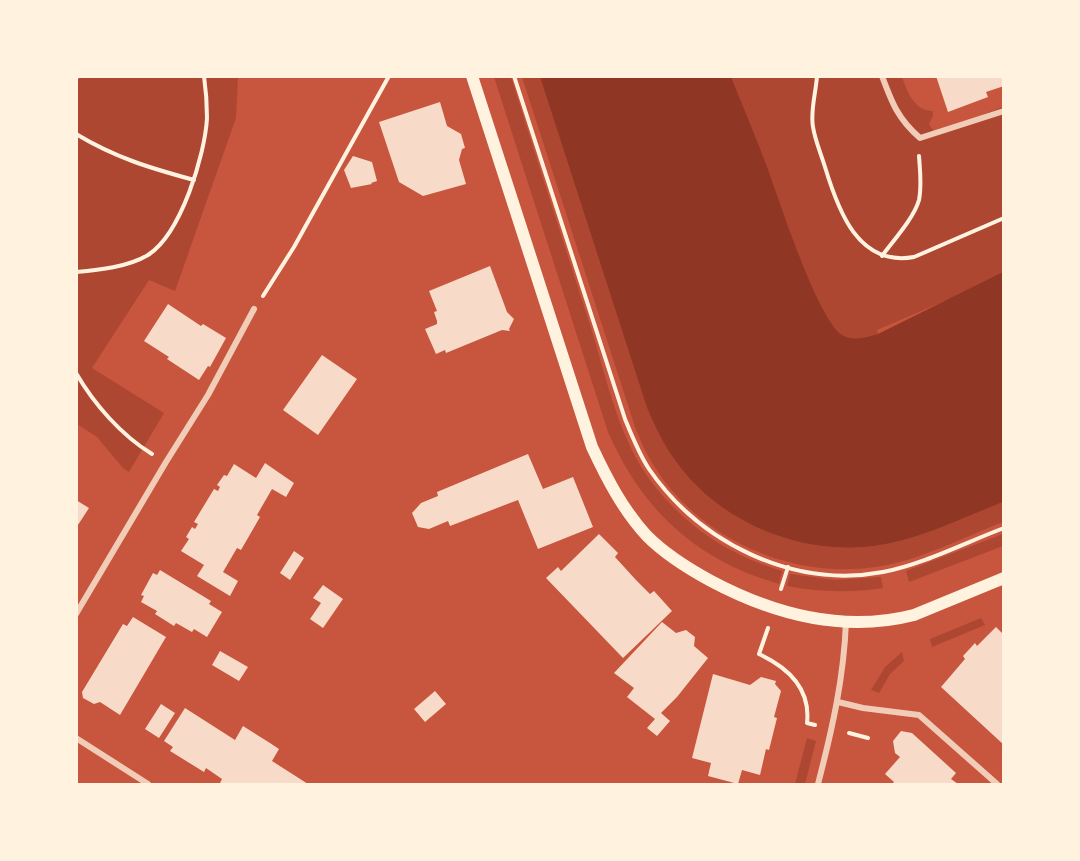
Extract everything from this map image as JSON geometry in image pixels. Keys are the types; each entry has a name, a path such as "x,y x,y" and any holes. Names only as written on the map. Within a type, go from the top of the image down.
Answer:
{"main road":[{"path":"472,76 582,422 609,484 623,506 664,552 685,567 727,590 774,609 797,615 846,621 880,621 914,615 1004,578"}],"street":[{"path":"882,76 904,124 920,138 1004,111"},
{"path":"76,614 208,395 254,309"},
{"path":"818,784 838,702 844,663 846,621"},
{"path":"838,702 919,716 998,784"},
{"path":"76,738 148,784"}],"path":[{"path":"76,272 126,264 149,254 167,237 194,180 207,117 204,76"},
{"path":"254,309 294,247 389,76"},
{"path":"514,76 625,419 648,467 665,490 688,513 719,538 756,558 802,571 835,575 882,572 901,567 1004,528"},
{"path":"817,76 812,125 834,200 845,221 859,240 882,256 899,260 914,257 1004,218"},
{"path":"76,134 104,151 129,161 194,180"},
{"path":"882,256 918,202 921,182 918,151 920,138"},
{"path":"76,372 93,398 135,444 166,462"},
{"path":"788,567 759,654 786,669 802,690 807,704 807,723"}],"shaded area":[{"path":"76,77 238,77 236,118 175,291 149,280 92,368 164,413 129,472 97,437 77,424"},
{"path":"494,77 511,77 615,409 641,467 680,514 711,538 745,557 782,571 779,584 749,574 697,546 655,508 637,485 622,460 608,432"},
{"path":"522,77 540,77 647,408 667,448 693,482 737,517 790,540 818,546 846,548 891,543 940,528 1003,502 1003,522 908,560 875,567 842,569 810,566 777,559 746,547 717,530 691,510 668,486 648,456 636,430"},
{"path":"540,77 731,77 810,283 832,325 846,337 860,338 878,334 1003,272 1003,502 907,539 874,546 846,548 818,546 790,540 763,530 737,517 693,482 667,448 647,408"},
{"path":"726,77 902,77 916,104 933,111 929,124 935,133 1003,107 1003,276 877,330 878,334 857,339 835,338 817,322"},
{"path":"1003,534 1003,546 909,582 906,571"},
{"path":"790,574 835,580 881,577 883,588 823,591 799,588 787,586"},
{"path":"981,618 985,625 932,647 930,639"},
{"path":"902,652 904,661 890,674 879,693 871,690 885,667"},
{"path":"807,738 816,741 805,784 795,784"}],"building":[{"path":"936,76 1004,76 1004,86 986,92 988,97 948,112"},
{"path":"440,102 447,126 461,134 465,148 462,149 459,160 466,184 423,196 399,182 379,122"},
{"path":"353,156 372,162 377,181 351,188 344,170"},
{"path":"490,266 507,312 514,319 510,331 502,330 446,353 445,350 436,354 425,329 437,324 434,312 437,311 429,291"},
{"path":"168,304 201,326 203,324 226,338 210,367 208,366 199,380 144,341"},
{"path":"322,355 357,379 318,435 283,410"},
{"path":"528,454 543,489 573,477 593,527 538,549 518,500 450,526 448,521 429,529 418,527 412,513 421,503 438,496 437,492"},
{"path":"265,463 294,483 286,497 272,489 257,515 260,517 241,550 237,548 223,572 238,581 230,596 197,576 204,565 181,551 189,539 186,537 192,527 195,529 198,524 194,522 214,489 218,491 220,487 217,485 224,475 227,476 234,464 256,478"},
{"path":"76,500 89,508 76,528"},
{"path":"599,534 618,553 615,557 636,580 650,594 654,591 672,611 623,658 546,578 558,567 561,571"},
{"path":"294,551 304,558 290,580 280,573"},
{"path":"160,570 211,601 209,604 222,612 207,637 194,629 192,632 176,623 174,626 155,614 157,611 141,602 144,596 141,595 153,573 157,575"},
{"path":"323,585 343,599 323,628 310,619 321,603 313,598"},
{"path":"133,617 166,637 120,715 100,702 94,704 83,698 82,692 123,624 127,626"},
{"path":"662,622 676,633 686,630 695,637 694,646 708,658 661,713 670,721 657,736 647,728 655,719 627,697 634,688 614,673"},
{"path":"996,627 1004,635 1004,745 941,687 965,659 963,656 975,643 977,646"},
{"path":"220,651 248,667 239,681 212,665"},
{"path":"713,674 750,685 761,677 776,681 775,684 781,691 769,750 766,749 760,775 742,770 738,784 708,776 711,763 692,758"},
{"path":"435,691 446,704 425,722 414,709"},
{"path":"161,704 175,713 159,738 145,729"},
{"path":"185,708 235,740 243,726 279,749 272,761 308,784 220,783 222,779 206,768 204,772 170,751 173,747 164,741"},
{"path":"901,731 912,733 956,773 951,779 958,784 892,784 894,782 885,774 900,757 895,753 893,741"}]}
